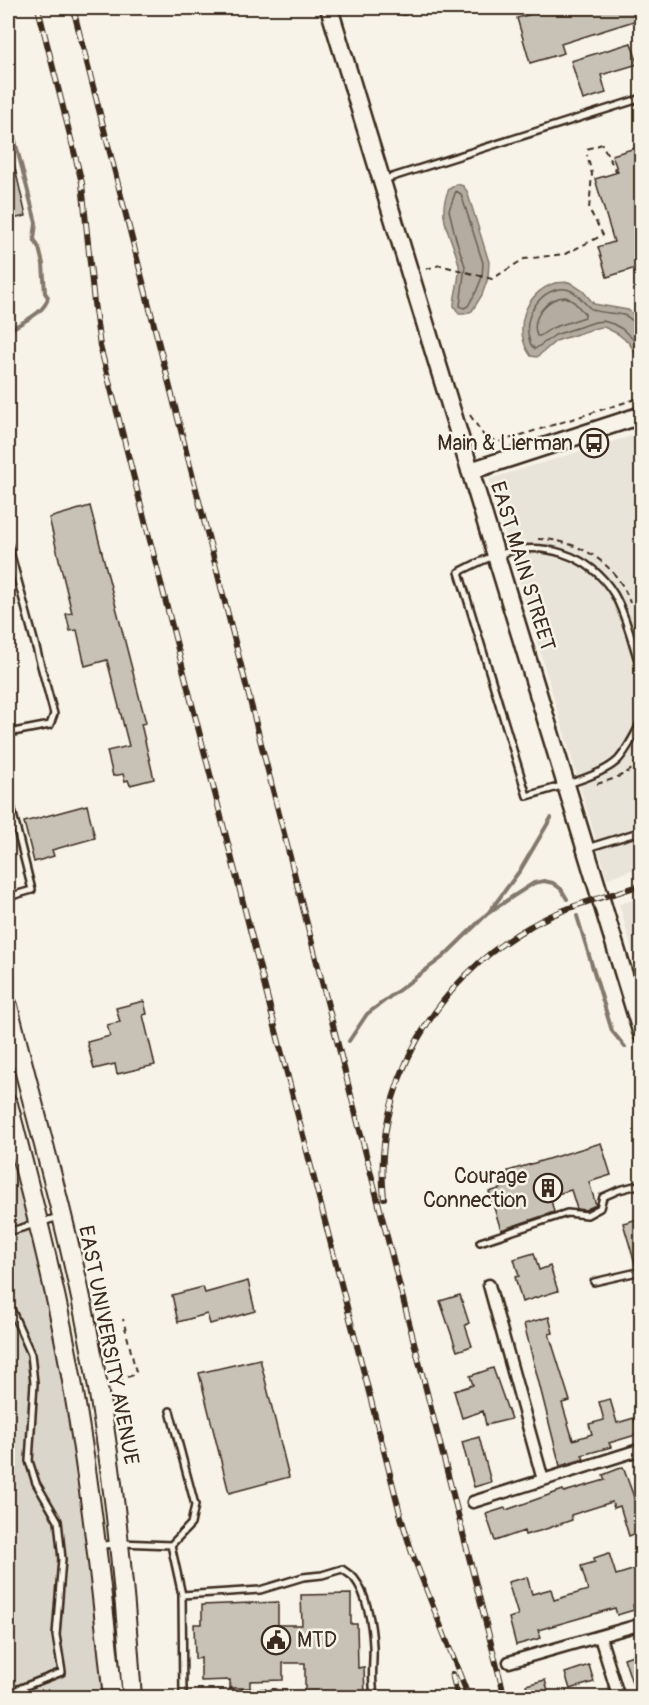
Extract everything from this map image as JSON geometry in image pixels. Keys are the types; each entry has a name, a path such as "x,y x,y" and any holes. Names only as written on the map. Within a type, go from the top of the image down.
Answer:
{"main road":[{"name":"EAST MAIN STREET","path":"329,8 640,1025"},
{"path":"470,471 642,415"},
{"name":"EAST UNIVERSITY AVENUE","path":"8,1006 74,1264 94,1364 112,1471 132,1698"},
{"name":"EAST UNIVERSITY AVENUE","path":"8,1104 38,1222 73,1385 96,1546 113,1698"}],"street":[{"path":"489,1285 543,1480"},
{"path":"473,1502 642,1449"},
{"path":"509,1662 642,1624"},
{"path":"600,1637 619,1698"}],"lane":[{"path":"396,8 404,11"},
{"path":"381,180 642,98"},
{"path":"8,544 54,714 50,724 8,733"},
{"path":"642,673 615,596 596,571 584,562 552,550 528,549 496,555 459,572 527,796 566,784 603,770 617,762 635,736 642,720"},
{"path":"8,794 32,890 8,897"},
{"path":"585,848 642,831"},
{"path":"480,1242 567,1213 587,1215 600,1208 603,1197 610,1193 642,1184"},
{"path":"8,1232 61,1216"},
{"path":"594,1282 642,1271"},
{"path":"8,1302 31,1354 34,1383 29,1461 36,1483 58,1521 62,1559 57,1635 62,1672 8,1693"},
{"path":"96,1546 120,1543 171,1545 191,1524 195,1505 170,1412"},
{"path":"171,1545 182,1595 183,1698"},
{"path":"182,1595 260,1590 303,1577 322,1575 342,1569 353,1578 362,1594 368,1617 373,1646 372,1672 375,1698"}],"path":[{"path":"587,149 602,144 616,173"},
{"path":"426,269 440,266 492,279 525,259 565,254 603,235 589,209 592,174 586,155"},
{"path":"529,253 530,258"},
{"path":"471,415 483,438 499,442 642,397"},
{"path":"594,785 623,775 642,757"},
{"path":"117,1380 134,1375 136,1372 123,1319"},
{"path":"197,1689 290,1689 290,1698"}],"shaded area":[{"path":"641,433 641,867 607,878 489,479"},
{"path":"642,898 641,981 619,904"},
{"path":"8,1104 58,1307 113,1697 8,1697"}],"water":[{"path":"457,184 463,186 467,191 489,262 488,278 482,295 472,311 465,314 459,314 454,306 459,265 444,218 445,199 449,189"},
{"path":"569,282 583,291 594,304 628,310 641,320 641,361 629,343 604,327 556,341 537,357 531,356 522,335 524,314 529,304 544,288 555,283"}],"building":[{"path":"553,8 642,8 642,15 635,16 637,20 561,44 564,53 530,63 517,18"},
{"path":"631,43 638,64 601,75 606,93 583,100 571,61"},
{"path":"642,146 642,266 607,277 598,247 614,242 595,179 618,172 612,155"},
{"path":"8,155 12,155 26,216 8,220"},
{"path":"90,506 146,723 141,724 154,779 130,785 128,780 125,781 123,774 113,776 107,751 129,746 107,660 85,666 77,630 70,631 66,614 72,613 49,518"},
{"path":"87,805 95,838 52,850 54,856 34,862 24,822"},
{"path":"144,1001 147,1014 143,1015 155,1065 117,1074 115,1064 94,1069 87,1042 110,1036 107,1025 120,1022 116,1008"},
{"name":"Courage Connection","path":"601,1143 611,1175 589,1182 596,1205 585,1210 577,1209 571,1190 550,1196 554,1212 501,1230 489,1192 512,1185 508,1171"},
{"path":"642,1218 642,1266 636,1267 623,1223"},
{"path":"534,1253 539,1270 550,1266 558,1291 522,1302 515,1277 519,1276 514,1259"},
{"path":"248,1281 255,1311 210,1324 207,1314 178,1322 172,1295 203,1287 205,1293"},
{"path":"460,1295 469,1323 465,1325 472,1346 457,1351 440,1301"},
{"path":"549,1317 553,1333 549,1334 570,1401 562,1403 573,1440 592,1434 589,1424 604,1420 599,1402 610,1399 617,1423 634,1418 639,1434 609,1443 611,1447 582,1455 584,1459 560,1466 524,1324"},
{"path":"260,1359 289,1477 229,1493 199,1373"},
{"path":"493,1368 511,1419 486,1425 483,1411 462,1418 454,1391 473,1385 470,1376"},
{"path":"479,1437 491,1482 474,1487 462,1442"},
{"path":"623,1467 642,1519 642,1531 629,1536 620,1506 614,1508 612,1502 571,1515 572,1520 543,1530 525,1535 524,1531 495,1541 486,1514 505,1508 506,1510 563,1490 564,1492 605,1480 603,1475"},
{"path":"609,1553 616,1575 642,1567 642,1602 633,1605 634,1610 617,1615 615,1608 538,1630 541,1638 516,1645 509,1618 518,1615 508,1582 527,1577 532,1594 551,1589 554,1600 588,1590 581,1566 595,1562 594,1558"},
{"name":"MTD","path":"351,1594 351,1624 357,1624 358,1668 364,1667 365,1698 305,1698 305,1663 283,1663 283,1680 250,1681 250,1688 230,1688 230,1680 201,1681 201,1658 195,1659 194,1624 202,1624 202,1605 278,1602 278,1625 302,1625 301,1595"},
{"path":"639,1653 642,1660 642,1698 637,1698 624,1658"},
{"path":"589,1665 594,1682 570,1689 565,1673"},
{"path":"545,1680 550,1698 530,1698 526,1685"}],"waterway":[{"path":"8,131 13,133 36,223 34,239 43,264 45,293 48,297 38,313 8,331"},
{"path":"489,912 521,869 551,818"},
{"path":"349,1041 367,1014 443,957 487,914 512,897 534,883 544,881 553,883 561,889 567,899"},
{"path":"577,916 612,1031 625,1047"}],"railway":[{"path":"38,8 82,183 100,346 401,1517 412,1553 469,1698"},
{"path":"73,8 505,1698"},
{"path":"384,1198 383,1157 388,1117 400,1078 417,1041 439,1006 466,975 497,948 531,926 571,907 642,885"},
{"path":"452,1674 458,1698"}],"place":[{"name":"Main & Lierman","path":"594,443"},
{"name":"Courage Connection","path":"548,1188"},
{"name":"MTD","path":"276,1640"}]}
